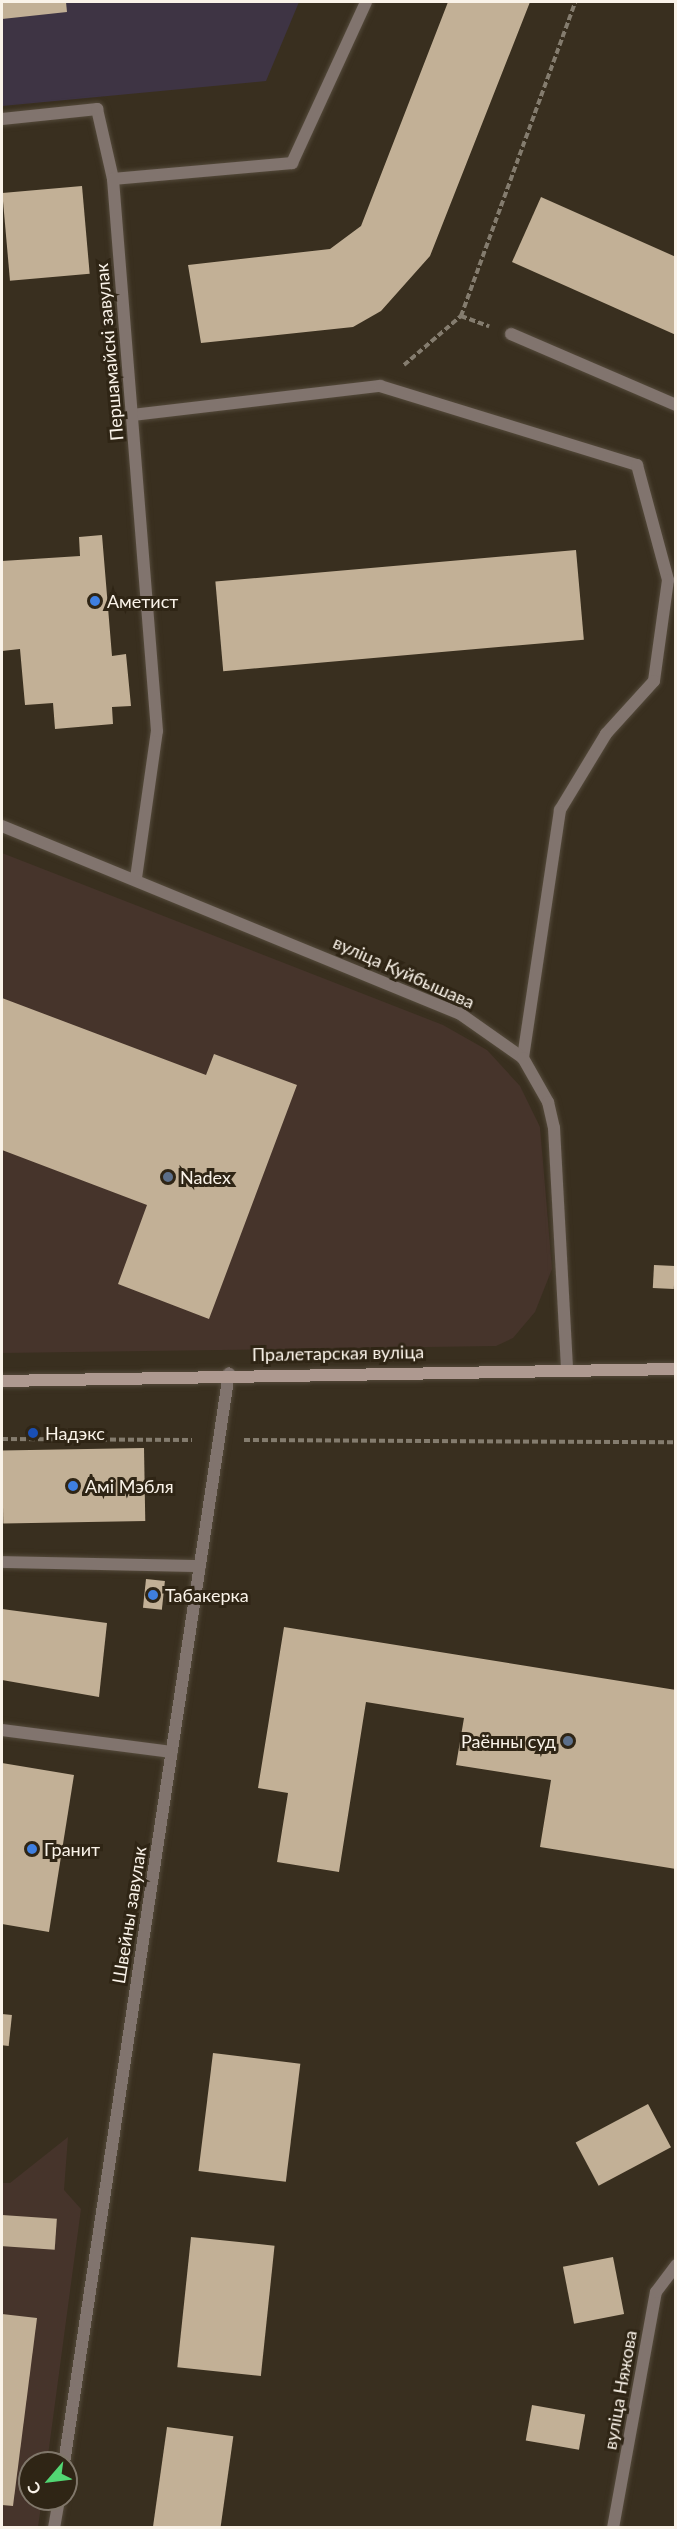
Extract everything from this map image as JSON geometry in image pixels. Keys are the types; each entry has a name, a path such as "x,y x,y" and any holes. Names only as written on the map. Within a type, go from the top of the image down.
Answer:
{"main road":[{"name":"Пралетарская вуліца","path":"2,1382 229,1373 567,1368 675,1369"}],"street":[{"path":"113,179 292,163 366,2"},
{"name":"Першамайскі завулак","path":"2,119 97,109 113,179 157,731 136,878"},
{"path":"511,334 675,405"},
{"path":"132,415 380,386 637,465 668,580 654,681 606,734 560,810 523,1058"},
{"name":"вуліца Куйбышава","path":"2,826 136,878 459,1013 523,1058 548,1102 554,1128 567,1368"},
{"name":"Швейны завулак","path":"66,2451 229,1373"},
{"path":"2,1563 200,1566"},
{"path":"2,1730 172,1752"},
{"name":"вуліца Няжова","path":"613,2528 656,2292 675,2265"},
{"path":"54,2528 57,2511"}],"path":[{"path":"380,386 461,316 575,2"},
{"path":"2,1439 675,1442"}],"shaded area":[{"path":"2,2 299,2 266,81 2,106"},
{"path":"2,853 443,1025 487,1050 520,1086 540,1127 552,1269 535,1312 513,1338 496,1346 2,1353"},
{"path":"68,2137 64,2190 81,2209 49,2451 18,2451 18,2511 40,2511 38,2527 2,2527 2,2183 10,2183"}],"building":[{"path":"2,2 66,2 67,12 2,19"},
{"path":"448,2 530,2 430,256 381,311 353,327 201,343 188,265 330,249 361,226"},
{"path":"82,186 90,274 10,281 2,193"},
{"path":"541,197 676,257 676,335 512,262"},
{"path":"102,535 112,656 126,654 131,706 112,707 113,724 55,729 53,703 25,705 20,649 2,651 2,561 80,556 79,537"},
{"path":"576,550 584,640 223,671 215,582"},
{"name":"Nadex","path":"2,998 206,1075 214,1054 297,1085 209,1319 118,1284 147,1205 2,1150"},
{"path":"654,1265 675,1266 674,1289 653,1288"},
{"name":"Амі Мэбля","path":"144,1448 145,1521 3,1523 2,1450"},
{"name":"Табакерка","path":"146,1579 165,1581 162,1610 143,1608"},
{"path":"2,1609 107,1623 99,1697 2,1680"},
{"name":"Раённы суд","path":"284,1627 676,1690 676,1869 540,1847 551,1780 456,1765 464,1718 366,1702 339,1872 277,1862 288,1793 258,1788"},
{"name":"Гранит","path":"2,1763 74,1775 49,1932 2,1924"},
{"path":"2,2014 12,2015 9,2046 2,2045"},
{"path":"213,2053 300,2064 286,2182 198,2171"},
{"path":"648,2104 671,2147 599,2186 576,2142"},
{"path":"2,2215 57,2219 55,2250 2,2246"},
{"path":"191,2237 275,2246 261,2376 177,2367"},
{"path":"613,2257 624,2314 574,2324 563,2267"},
{"path":"2,2314 37,2318 20,2451 18,2451 13,2506 2,2505"},
{"path":"532,2405 585,2414 579,2450 526,2440"},
{"path":"167,2427 233,2436 220,2528 153,2528"}],"place":[{"name":"Аметист","path":"95,601"},
{"name":"Nadex","path":"168,1177"},
{"name":"Надэкс","path":"33,1433"},
{"name":"Амі Мэбля","path":"73,1486"},
{"name":"Табакерка","path":"153,1595"},
{"name":"Раённы суд","path":"568,1741"},
{"name":"Гранит","path":"32,1849"}]}
